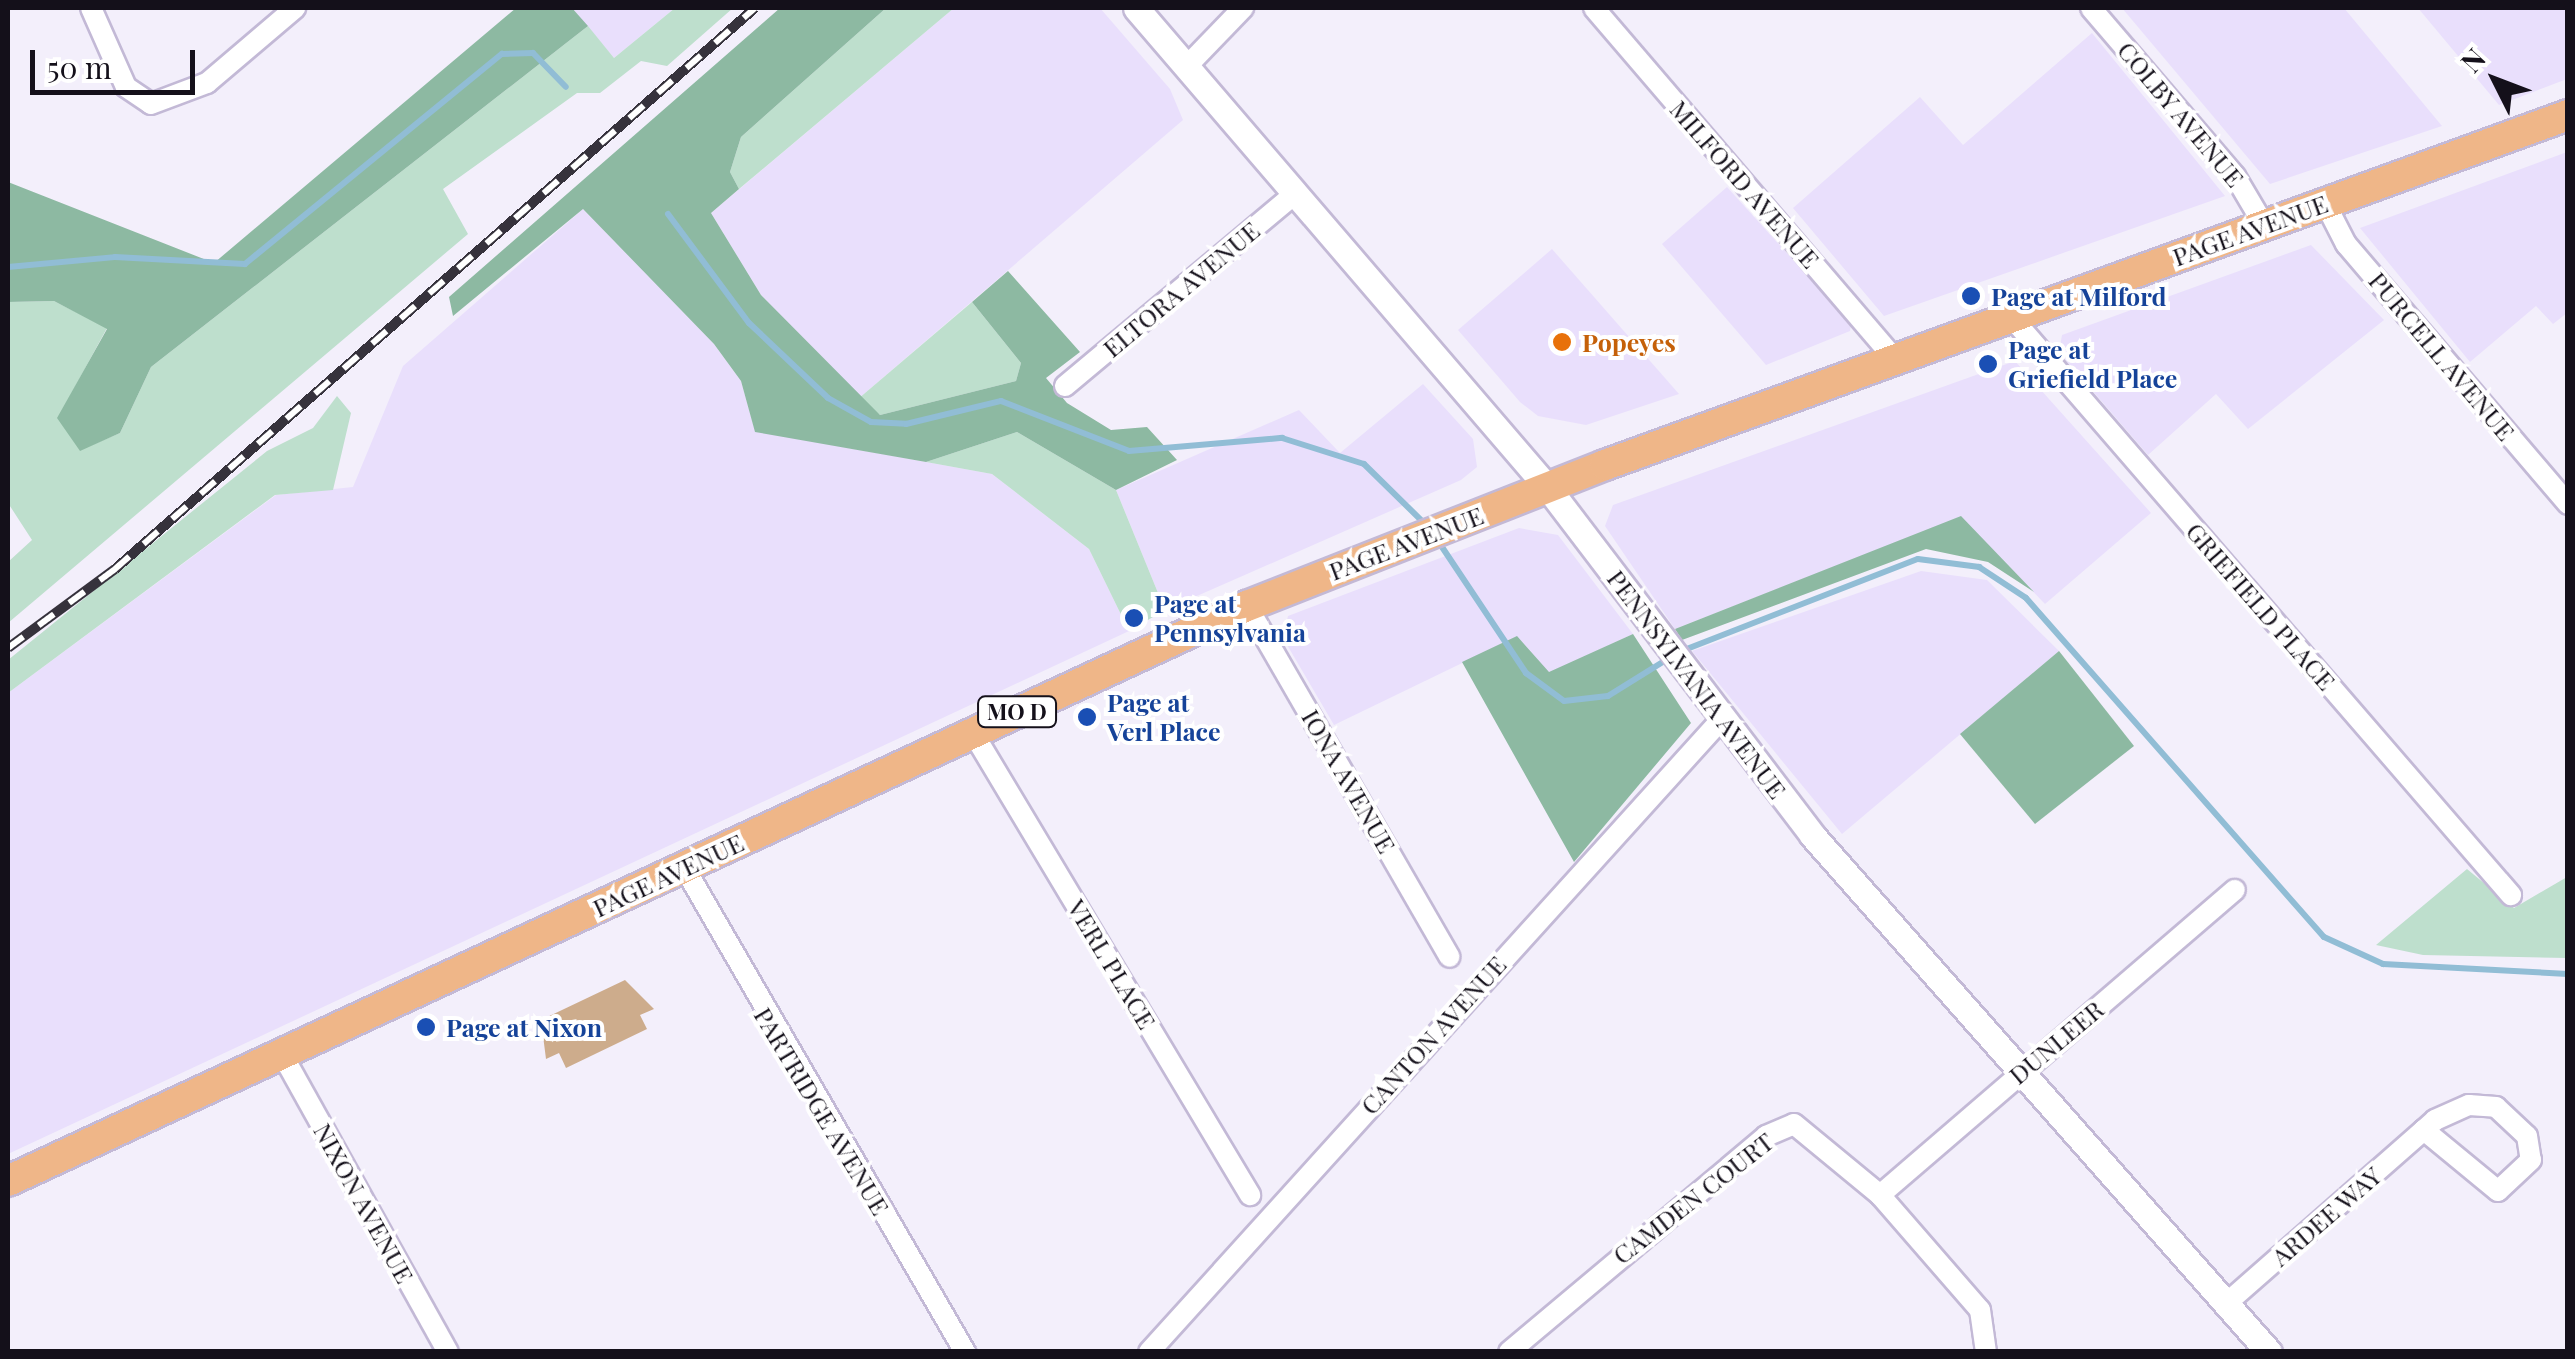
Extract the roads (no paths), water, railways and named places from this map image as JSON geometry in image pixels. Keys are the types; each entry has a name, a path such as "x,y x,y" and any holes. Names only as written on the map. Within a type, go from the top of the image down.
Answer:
{"main road":[{"name":"PAGE AVENUE","path":"8,1181 1248,606 1548,488 2568,115"}],"street":[{"path":"91,8 126,87 151,104 207,83 296,8"},
{"name":"PENNSYLVANIA AVENUE","path":"1136,8 1548,488 1720,721 2268,1352"},
{"path":"1187,66 1244,8"},
{"name":"MILFORD AVENUE","path":"1594,8 1896,360"},
{"name":"COLBY AVENUE","path":"2091,8 2235,176 2264,225"},
{"name":"ELTORA AVENUE","path":"1065,386 1296,192"},
{"name":"PURCELL AVENUE","path":"2325,203 2346,244 2568,504"},
{"name":"GRIEFIELD PLACE","path":"2012,318 2511,895"},
{"name":"IONA AVENUE","path":"1248,606 1450,957"},
{"name":"CANTON AVENUE","path":"1148,1352 1720,721"},
{"name":"VERL PLACE","path":"974,733 1250,1195"},
{"name":"PARTRIDGE AVENUE","path":"684,867 966,1352"},
{"name":"DUNLEER","path":"1880,1195 2235,890"},
{"name":"NIXON AVENUE","path":"282,1054 448,1352"},
{"name":"ARDEE WAY","path":"2228,1302 2424,1130 2469,1105 2496,1107 2526,1136 2530,1160 2520,1180 2498,1191 2424,1130"},
{"name":"CAMDEN COURT","path":"1509,1352 1766,1136 1794,1124 1880,1195"},
{"path":"1880,1195 1980,1310 1986,1352"}],"waterway":[{"path":"8,267 115,257 245,264 502,54 533,53 566,87"},
{"path":"668,214 749,323 828,398 871,422 906,424 1001,401 1129,451 1282,438 1364,464 1428,527"},
{"path":"1438,541 1526,673 1564,701 1608,696 1669,658"},
{"path":"1679,652 1918,559 1979,567 2026,598 2324,937 2383,964 2568,974"}],"railway":[{"path":"8,648 115,569 755,8"}],"place":[{"name":"Page at Milford","path":"1971,296"},
{"name":"Popeyes","path":"1562,342"},
{"name":"Page at Griefield Place","path":"1988,364"},
{"name":"Page at Pennsylvania","path":"1134,618"},
{"name":"Page at Verl Place","path":"1087,717"},
{"name":"Page at Nixon","path":"426,1027"}]}
